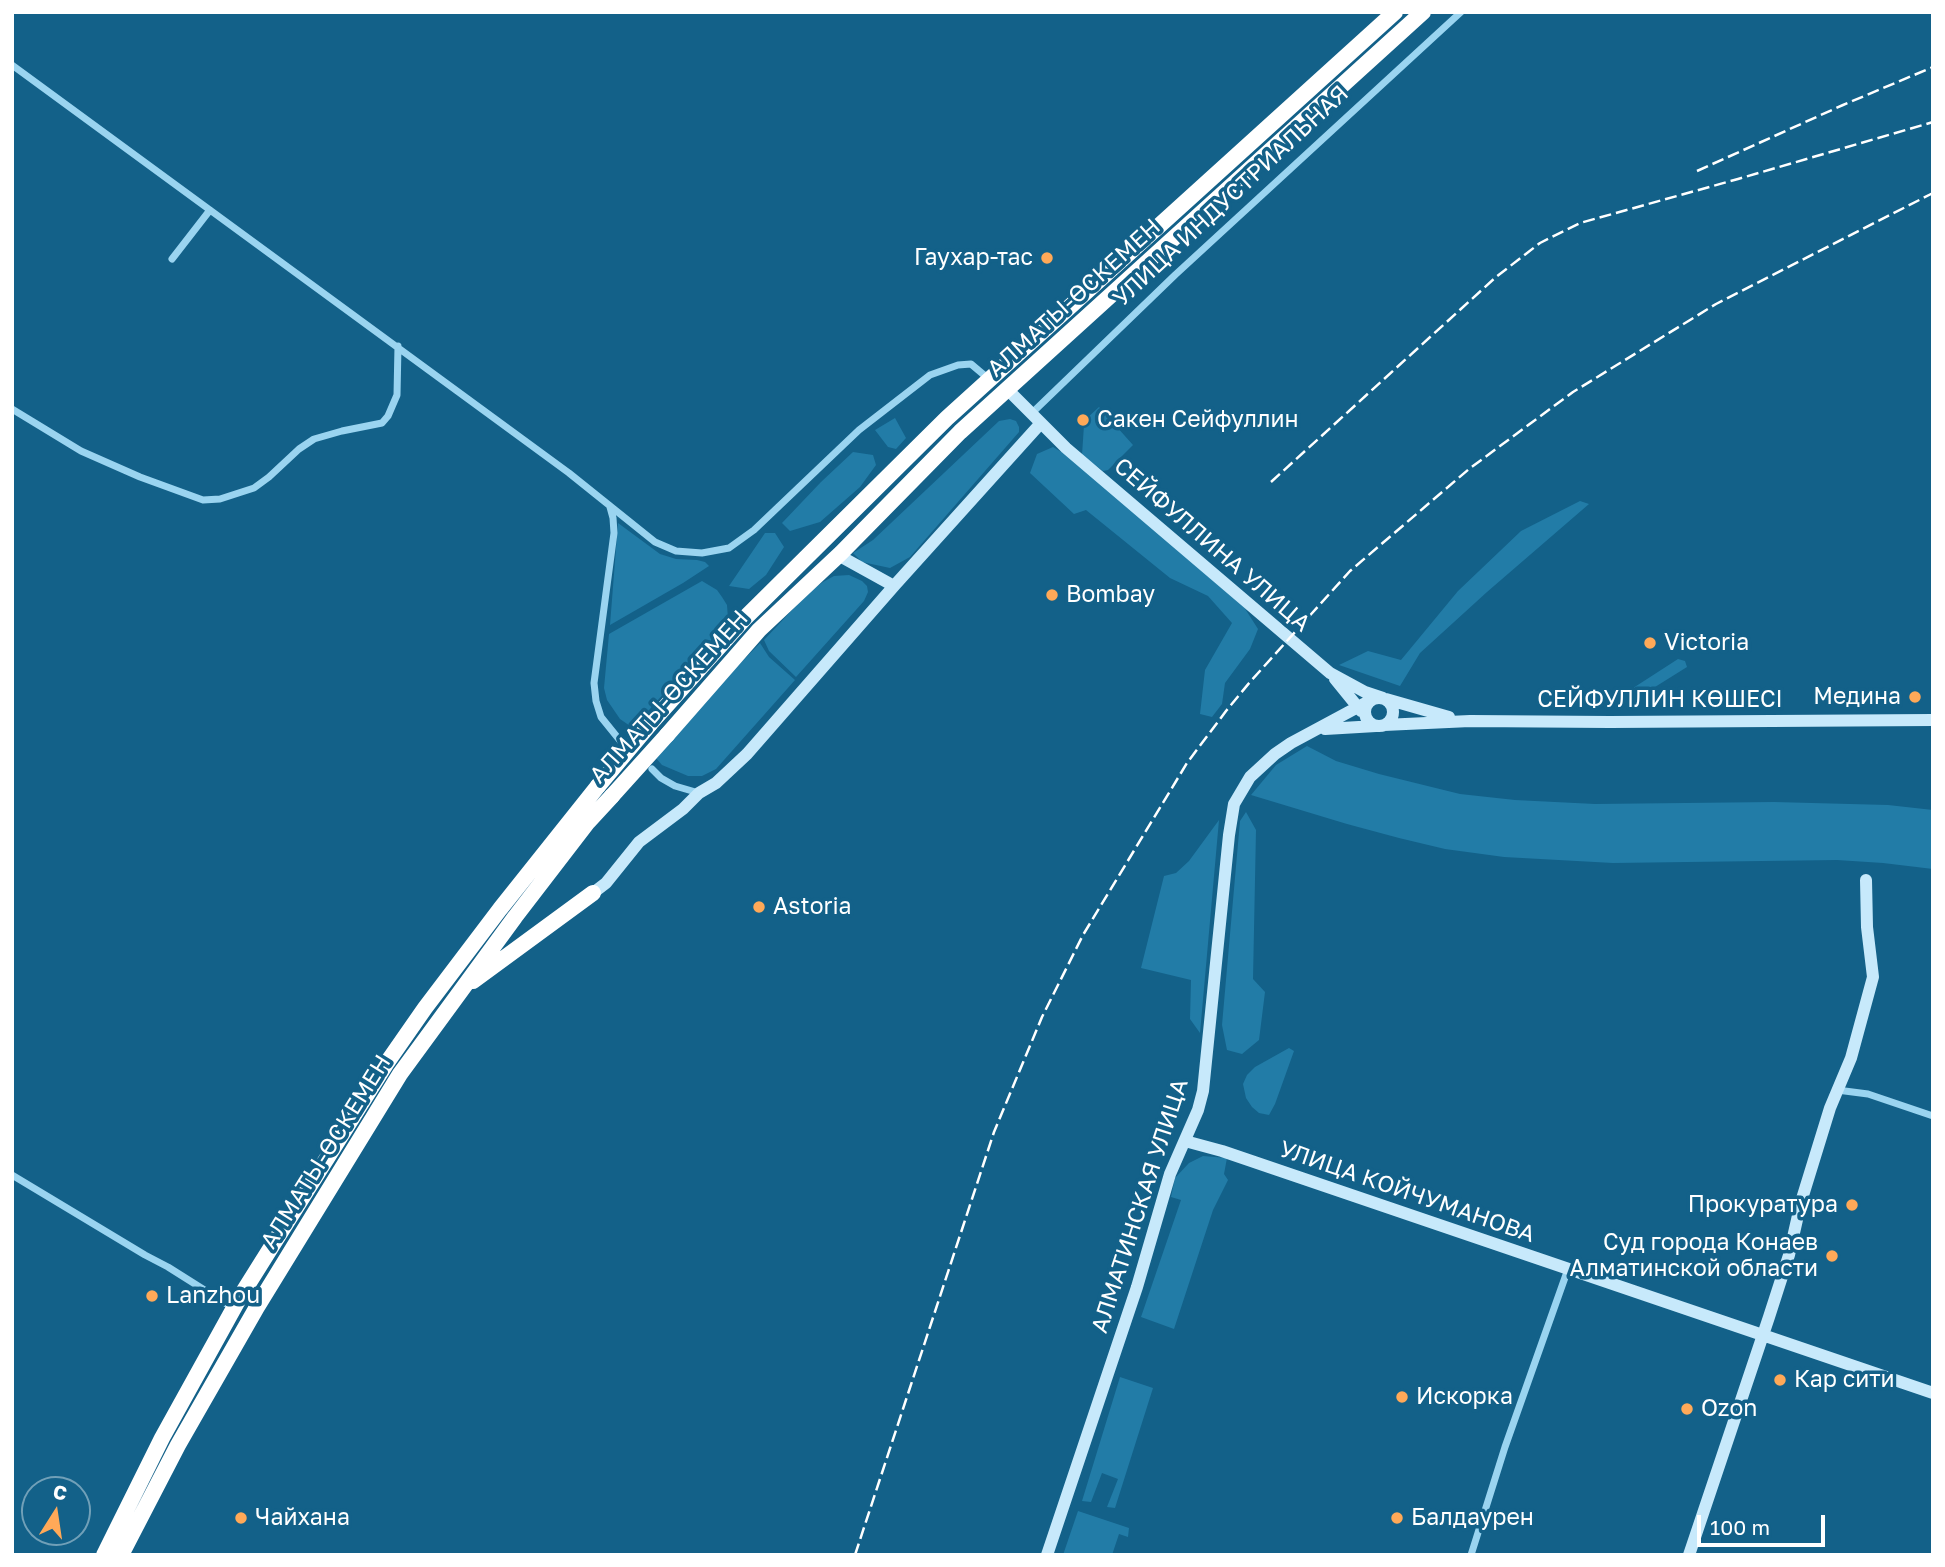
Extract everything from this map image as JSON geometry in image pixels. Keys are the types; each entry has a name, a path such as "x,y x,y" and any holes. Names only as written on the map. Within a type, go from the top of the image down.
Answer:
{"highway":[{"name":"АЛМАТЫ-ӨСКЕМЕН","path":"104,1555 162,1438 234,1309 379,1076 425,1008 598,786 746,617 947,418 1395,12"},
{"name":"АЛМАТЫ-ӨСКЕМЕН","path":"121,1555 177,1445 257,1307 400,1074 588,822 759,630 838,555 920,470 1423,12"},
{"path":"465,986 593,892"}],"street":[{"name":"УЛИЦА ИНДУСТРИАЛЬНАЯ","path":"1032,413 1175,275 1461,12"},
{"path":"12,65 398,346 569,473 655,542 676,551 702,553 729,548 754,530 859,430 930,375 958,365 971,364 990,380"},
{"path":"172,259 210,210"},
{"path":"12,409 81,451 140,477 203,500 220,499 254,488 314,439 382,423 397,395 398,346"},
{"name":"СЕЙФУЛЛИНА УЛИЦА","path":"1007,389 1066,448 1330,673"},
{"path":"593,892 606,883 639,842 683,809 699,793 716,783 747,754 1041,423"},
{"path":"609,506 614,533 594,682 601,716 622,744"},
{"path":"838,555 894,586"},
{"path":"1330,673 1391,703 1394,713 1392,718 1381,725"},
{"path":"1330,673 1369,721 1381,725"},
{"path":"1367,717 1366,707 1380,699 1444,717 1471,721"},
{"name":"АЛМАТИНСКАЯ УЛИЦА","path":"1047,1555 1137,1287 1170,1174 1198,1110 1203,1091 1234,804 1250,777 1261,765 1291,743 1357,707 1380,699"},
{"name":"СЕЙФУЛЛИН КӨШЕСІ","path":"1471,721 1933,720"},
{"path":"1314,732 1333,728 1471,721"},
{"path":"652,769 675,786 699,793"},
{"path":"1689,1555 1789,1255 1801,1202 1836,1090 1851,1058 1872,977 1866,880"},
{"path":"1836,1090 1868,1094 1933,1116"},
{"name":"УЛИЦА КОЙЧУМАНОВА","path":"1185,1141 1222,1151 1933,1393"},
{"path":"12,1175 234,1309"},
{"path":"1471,1555 1510,1433 1568,1269"}],"shaded area":[{"path":"1099,407 1133,445 1108,470 1103,471 1082,455 1086,419"},
{"path":"895,418 906,438 896,449 888,447 875,430"},
{"path":"999,421 1016,421 1019,432 910,557 890,568 862,562 853,553 873,540"},
{"path":"1053,447 1068,456 1244,607 1258,629 1250,649 1225,683 1222,704 1212,717 1200,714 1205,670 1232,623 1208,596 1170,578 1086,510 1074,514 1030,473 1037,454"},
{"path":"853,452 873,455 876,465 860,487 820,522 790,531 782,523"},
{"path":"1580,501 1589,504 1420,653 1400,686 1339,665 1368,651 1401,660 1458,591 1521,531"},
{"path":"618,523 660,554 676,559 697,560 709,566 610,625"},
{"path":"765,533 775,533 784,547 766,575 749,589 729,586"},
{"path":"849,575 867,586 868,592 864,601 796,677 769,651 764,640 808,593 834,576"},
{"path":"702,581 717,590 722,597 727,605 728,619 633,728 620,719 607,700 604,688 609,634"},
{"path":"760,643 769,657 795,680 716,769 702,776 688,776 662,765 655,757"},
{"path":"1678,659 1685,661 1687,667 1631,702 1615,704 1613,701"},
{"path":"1307,746 1336,761 1379,774 1460,794 1515,800 1595,804 1774,802 1888,805 1933,810 1933,869 1837,860 1613,863 1504,857 1445,849 1347,824 1251,795 1276,765"},
{"path":"1246,812 1256,830 1253,979 1265,992 1259,1040 1242,1054 1227,1050 1222,1025 1240,821"},
{"path":"1219,820 1200,1033 1190,1019 1191,980 1141,968 1164,876 1176,873 1189,861"},
{"path":"1289,1048 1294,1051 1275,1104 1269,1115 1259,1113 1246,1098 1243,1084 1247,1075 1255,1067"},
{"path":"1203,1156 1227,1158 1224,1174 1228,1180 1213,1210 1174,1329 1141,1317 1181,1200 1171,1197 1175,1178 1189,1163"},
{"path":"1120,1377 1153,1388 1115,1508 1107,1507 1118,1479 1102,1473 1091,1502 1082,1501"},
{"path":"1078,1511 1129,1528 1128,1537 1119,1534 1112,1555 1063,1555"}],"railway":[{"path":"1697,171 1933,67"},
{"path":"1271,482 1496,277 1540,243 1580,223 1933,122"},
{"path":"855,1555 994,1132 1042,1017 1083,935 1187,763 1226,711 1350,571 1469,469 1573,392 1716,304 1933,193"}],"place":[{"name":"Гаухар-тас","path":"1047,258"},
{"name":"Сакен Сейфуллин","path":"1083,420"},
{"name":"Bombay","path":"1052,595"},
{"name":"Victoria","path":"1650,643"},
{"name":"Медина","path":"1915,697"},
{"name":"Astoria","path":"759,907"},
{"name":"Прокуратура","path":"1852,1205"},
{"name":"Суд города Конаев Алматинской области","path":"1832,1256"},
{"name":"Lanzhou","path":"152,1296"},
{"name":"Кар сити","path":"1780,1380"},
{"name":"Искоркa","path":"1402,1397"},
{"name":"Ozon","path":"1687,1409"},
{"name":"Чайхана","path":"241,1518"},
{"name":"Балдаурен","path":"1397,1518"}]}
